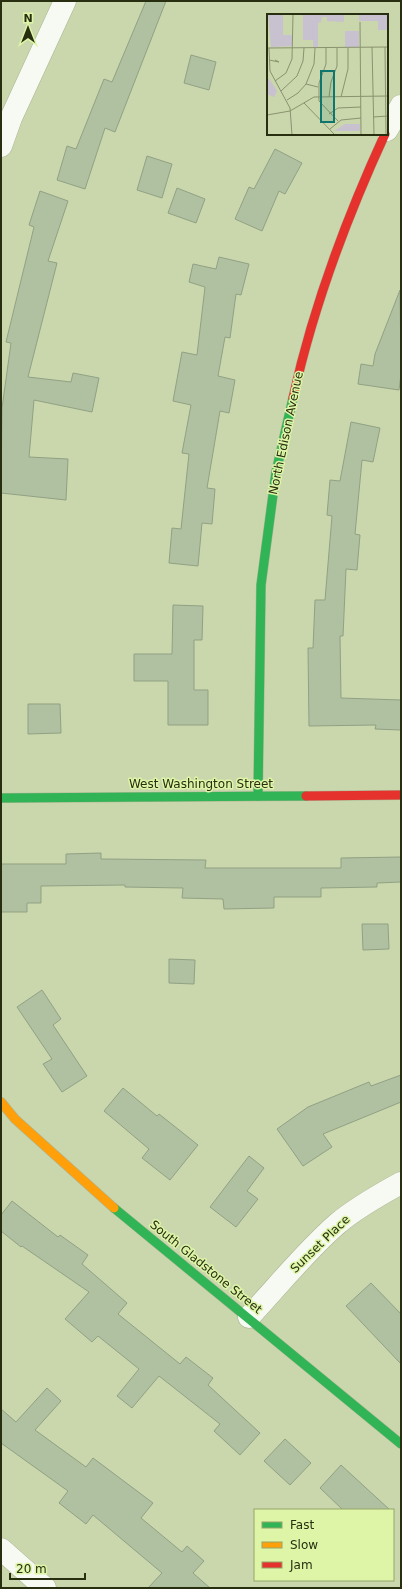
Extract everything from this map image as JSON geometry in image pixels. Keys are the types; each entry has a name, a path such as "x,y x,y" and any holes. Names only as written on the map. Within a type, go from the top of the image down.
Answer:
{"street":[{"path":"1,146 11,118 65,1"},
{"path":"388,128 401,106"},
{"name":"North Edison Avenue","path":"258,796 261,585 276,472 303,352 321,294 365,178 385,135"},
{"name":"West Washington Street","path":"1,798 401,795"},
{"name":"South Gladstone Street","path":"1,1102 15,1119 72,1173 249,1317 401,1444"},
{"name":"Sunset Place","path":"249,1317 309,1252 338,1224 375,1197 401,1183"},
{"path":"1,1549 45,1588"}],"building":[{"path":"146,1 166,1 115,132 105,128 85,189 57,180 67,146 76,149 104,79 112,82"},
{"path":"191,55 216,62 209,90 184,83"},
{"path":"275,149 302,163 285,194 279,191 262,231 235,219 249,187 254,189"},
{"path":"147,156 172,164 162,198 137,190"},
{"path":"177,188 205,199 196,223 168,213"},
{"path":"40,191 68,201 48,261 57,263 28,377 71,382 73,373 99,378 92,412 34,400 29,457 68,459 66,500 1,493 2,408 11,343 6,342 34,227 29,225"},
{"path":"219,257 249,264 241,295 236,294 230,338 225,337 218,376 235,380 229,413 220,411 207,488 215,489 212,524 202,523 198,566 169,563 172,528 181,529 189,454 182,453 191,405 173,401 182,352 197,355 205,287 189,282 193,264 216,269"},
{"path":"400,290 401,374 399,390 358,384 361,364 373,366 375,354"},
{"path":"351,422 380,428 373,462 362,460 355,534 360,535 357,570 346,569 343,636 340,636 341,698 401,700 401,730 375,729 376,725 309,726 308,648 313,648 315,600 325,600 332,516 327,515 330,480 340,481"},
{"path":"173,605 203,606 202,640 194,640 194,690 208,690 208,725 168,725 168,681 134,681 134,654 172,654"},
{"path":"28,704 60,704 61,733 28,734"},
{"path":"101,853 101,859 206,860 205,868 341,868 341,858 401,857 401,882 377,883 377,887 321,888 321,897 274,897 274,908 224,909 223,899 182,898 183,888 125,887 125,885 41,886 41,903 27,903 27,912 1,912 1,864 66,864 66,854"},
{"path":"362,924 388,924 389,949 363,950"},
{"path":"169,959 195,960 194,984 169,983"},
{"path":"42,990 61,1019 53,1025 87,1076 62,1092 43,1064 52,1059 17,1007"},
{"path":"401,1075 401,1102 323,1134 332,1147 303,1166 277,1129 308,1107 369,1082 371,1086"},
{"path":"123,1088 157,1116 159,1114 198,1145 170,1180 142,1158 149,1149 104,1111"},
{"path":"249,1156 264,1168 247,1191 258,1199 236,1227 210,1207"},
{"path":"12,1201 58,1237 60,1235 88,1255 82,1264 127,1303 118,1314 180,1364 186,1357 213,1378 208,1385 260,1433 240,1455 214,1431 220,1424 159,1376 132,1408 117,1396 139,1369 98,1336 92,1342 65,1319 89,1292 22,1246 21,1247 1,1231 1,1215"},
{"path":"371,1283 401,1314 401,1364 346,1306"},
{"path":"47,1388 61,1401 35,1430 86,1467 93,1458 153,1503 141,1518 182,1552 187,1546 204,1561 193,1573 210,1588 148,1588 162,1573 93,1515 86,1524 59,1503 68,1491 1,1443 1,1409 16,1422"},
{"path":"285,1439 311,1463 290,1485 264,1461"},
{"path":"341,1465 389,1509 342,1509 320,1488"}],"traffic: fast":[{"path":"258,796 261,585 276,472 293,398"},
{"path":"1,798 306,796"},
{"path":"114,1208 401,1444"}],"traffic: slow":[{"path":"1,1102 15,1119 114,1208"}],"traffic: jam":[{"path":"293,398 310,330 332,264 357,198 385,135"},
{"path":"306,796 401,795"}]}
